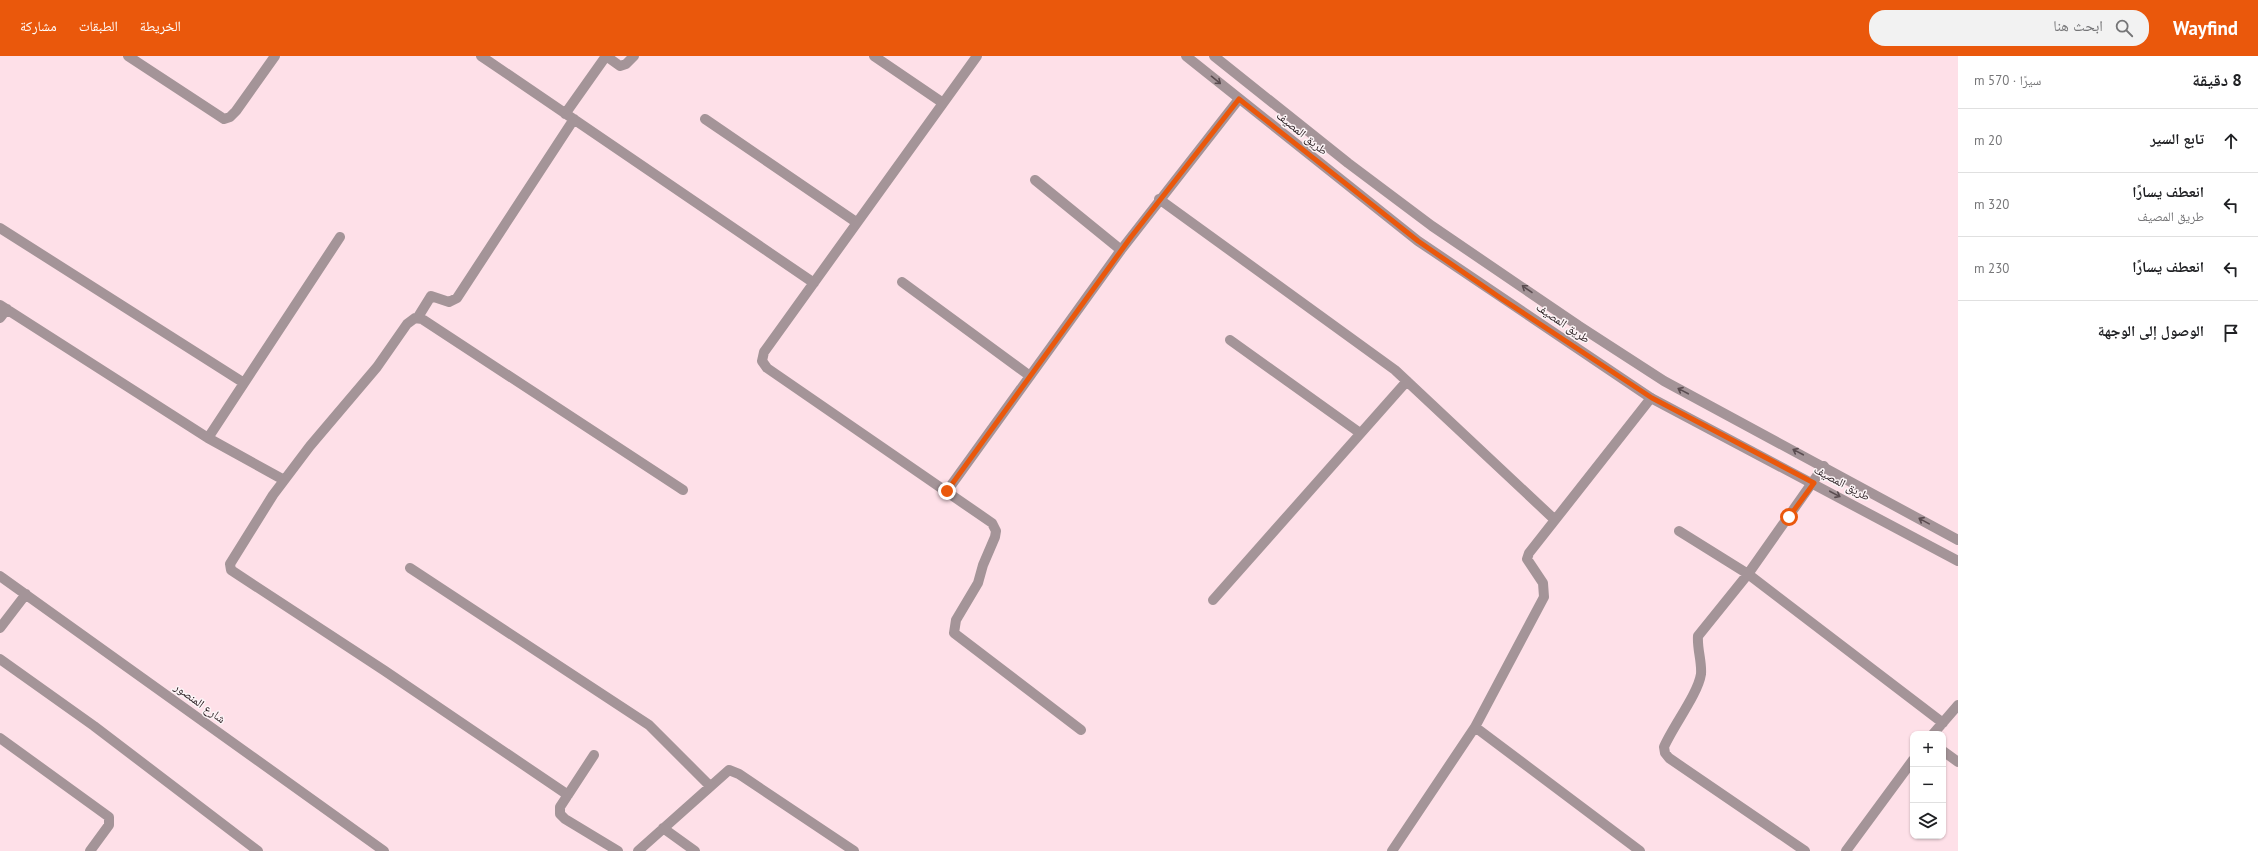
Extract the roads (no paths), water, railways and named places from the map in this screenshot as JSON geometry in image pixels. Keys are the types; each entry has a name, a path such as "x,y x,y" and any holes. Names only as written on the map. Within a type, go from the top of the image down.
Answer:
{"street":[{"path":"128,56 224,119 230,117 236,111 276,56"},
{"path":"482,56 814,283"},
{"path":"568,795 385,671 231,570 231,561 284,480 310,446 377,367 407,324 418,317 431,296 448,302 456,298 606,56 620,66 626,64 634,56"},
{"path":"874,56 942,103"},
{"path":"977,56 856,222 764,352 762,357 764,365 992,523 996,532 983,564 978,583 956,620 954,633 1081,730"},
{"name":"طريق المصيف","path":"1186,56 1418,241 1652,398 1958,561"},
{"name":"طريق المصيف","path":"1214,56 1348,163 1432,226 1579,326 1664,381 1824,466 1958,540"},
{"path":"947,491 1121,250 1159,199 1239,99"},
{"path":"705,120 856,222"},
{"path":"1035,180 1121,250"},
{"path":"1159,199 1345,332 1395,370 1554,519"},
{"path":"0,228 244,383"},
{"path":"208,438 340,237"},
{"path":"902,282 1030,376"},
{"path":"0,318 3,307 208,438 284,480"},
{"path":"418,317 683,490"},
{"path":"1230,340 1360,433"},
{"path":"1213,600 1406,381"},
{"path":"1392,851 1475,727 1544,596 1543,583 1527,559 1533,546 1652,398"},
{"path":"1805,851 1669,758 1665,753 1667,740 1699,682 1701,665 1698,636 1748,574 1814,483 1824,466"},
{"path":"1679,531 1748,574 1943,723"},
{"path":"410,568 648,725 710,786"},
{"name":"شارع المنصور","path":"0,576 384,851"},
{"path":"0,628 26,594"},
{"path":"0,659 107,735 258,851"},
{"path":"1936,731 1958,705"},
{"path":"1475,727 1640,851"},
{"path":"0,738 109,817 109,825 90,851"},
{"path":"1946,753 1958,762"},
{"path":"594,755 560,807 561,816 618,851"},
{"path":"1846,851 1910,764"},
{"path":"638,851 726,772 734,771 854,851"},
{"path":"663,828 695,851"}]}
